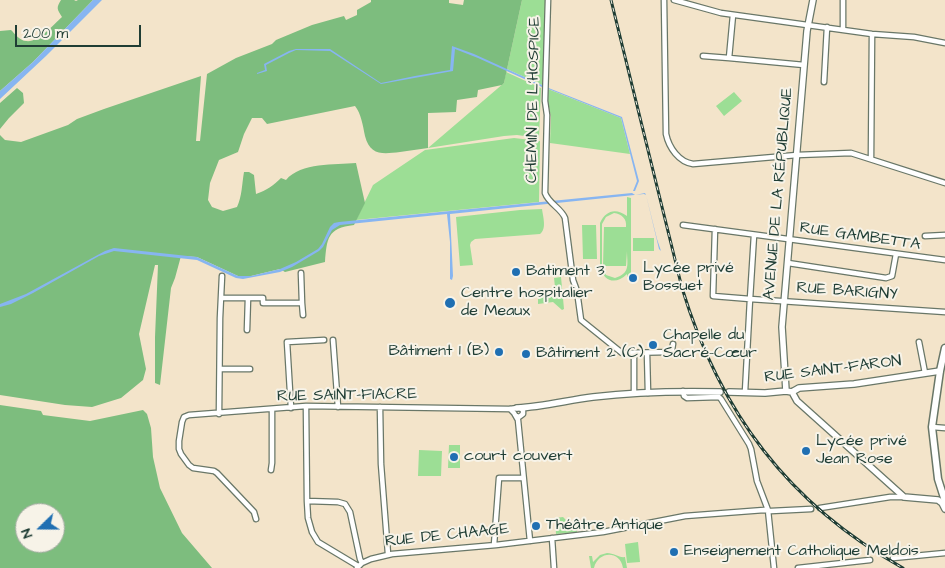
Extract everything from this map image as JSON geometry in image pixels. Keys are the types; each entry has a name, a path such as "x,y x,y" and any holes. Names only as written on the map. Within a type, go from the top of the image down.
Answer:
{"main road":[{"path":"945,348 932,427 938,479 945,501"}],"street":[{"name":"CHEMIN DE L'HOSPICE","path":"548,0 545,194 565,218 573,280 577,291 581,320 622,352 634,353"},
{"path":"664,0 666,123 668,140 676,155 686,162 693,164 796,155 851,153 945,183"},
{"path":"674,0 733,15 945,42"},
{"name":"AVENUE DE LA RÉPUBLIQUE","path":"789,392 782,335 784,301 804,65 808,25 813,0"},
{"path":"842,29 843,0"},
{"path":"730,58 733,15"},
{"path":"824,82 827,27"},
{"path":"871,159 872,34"},
{"path":"703,56 804,65"},
{"name":"RUE GAMBETTA","path":"683,225 945,260"},
{"name":"RUE BARIGNY","path":"715,229 713,296 945,312"},
{"path":"745,392 754,235"},
{"path":"925,236 945,235"},
{"path":"788,263 889,277 892,276 896,254"},
{"path":"301,273 303,315"},
{"path":"219,414 222,276"},
{"path":"222,298 263,298 263,303 302,303"},
{"path":"247,330 248,298"},
{"path":"291,408 287,342 324,340"},
{"path":"333,340 338,407"},
{"path":"919,342 925,373"},
{"path":"634,393 634,353 671,352 672,344"},
{"path":"647,353 648,393"},
{"path":"220,369 250,369"},
{"name":"RUE SAINT-FARON","path":"729,392 789,392 799,388 854,384 940,371"},
{"path":"683,391 686,397 719,397 750,444 757,480 768,510 774,568"},
{"path":"530,541 518,423 519,411 593,397 634,393 720,392"},
{"path":"789,392 904,497"},
{"path":"306,406 307,501 308,518 312,532 316,540 359,566 360,559 350,512 345,504 307,501"},
{"name":"RUE SAINT-FIACRE","path":"256,519 254,512 217,473 193,468 181,454 179,440 184,417 189,415 306,406 519,411"},
{"path":"380,407 381,464 388,554"},
{"path":"270,470 272,463 272,409"},
{"path":"932,427 943,428"},
{"path":"494,546 499,478 523,478"},
{"path":"890,485 892,493 890,497"},
{"path":"820,508 890,497 938,500 945,508"},
{"name":"RUE DE CHAAGE","path":"359,566 371,559 388,554 494,546 603,532 686,516 811,509"},
{"path":"552,538 554,568"},
{"path":"893,558 945,553"},
{"path":"798,568 870,560"}],"green space":[{"path":"61,0 93,0 33,62 0,91 0,31 11,30 24,41 35,39 45,33 62,17 58,8"},
{"path":"371,0 449,0 449,3 463,5 464,0 522,0 504,83 478,90 477,97 457,100 456,112 428,113 428,148 403,152 383,153 370,147 355,106 267,124 262,118 252,118 238,152 219,160 210,183 208,200 212,207 223,211 237,207 244,172 254,175 256,194 270,188 281,178 286,180 292,174 309,167 356,163 365,203 354,225 338,229 330,236 325,262 285,272 280,269 251,276 238,276 197,257 181,256 171,288 160,385 155,383 158,265 155,265 139,334 146,369 143,380 121,398 92,407 65,405 0,395 0,135 5,140 21,142 68,125 77,119 104,109 201,76 196,141 200,141 207,74 236,58 312,25 344,16 346,20 357,15 357,10 371,2"},
{"path":"522,0 545,0 542,85 507,69"},
{"path":"506,72 541,88 539,138 517,135 504,136 428,148 504,83"},
{"path":"17,88 23,93 24,103 0,129 0,103"},
{"path":"548,89 621,118 630,154 550,143 551,117"},
{"path":"734,92 742,101 724,116 716,106"},
{"path":"514,138 540,141 539,202 356,220 373,185 425,150"},
{"path":"627,197 631,198 631,277 627,277 627,274 615,281 607,279 600,267 600,223 605,215 615,211 627,216","holes":["614,213 625,219 626,227 604,227 603,266 626,266 627,251 626,271 615,278 606,275 602,266 602,224 606,217"]},
{"path":"542,209 544,226 540,234 475,239 470,245 473,265 460,266 456,217"},
{"path":"582,225 596,225 597,259 583,259"},
{"path":"633,238 654,238 654,251 633,251"},
{"path":"561,277 564,309 562,310 553,302 538,304 538,298 556,296 554,278"},
{"path":"0,405 41,411 43,415 90,421 143,410 147,414 151,428 153,457 160,488 182,533 212,568 0,568"},
{"name":"court couvert","path":"449,445 460,445 460,468 448,468"},
{"path":"419,450 442,451 441,476 418,476"},
{"path":"563,517 569,523 577,524 577,532 556,534 555,518"},
{"path":"638,542 640,562 627,563 625,544"},
{"path":"607,553 625,557 627,568 623,568 618,558 609,555 600,558 594,568 591,568 589,556 592,556 593,562 600,555"}],"water":[{"path":"93,0 102,0 0,99 0,91 33,62"},
{"path":"452,46 474,54 542,85 542,87 455,49 453,71 381,84 330,51 296,50 266,65 267,71 257,74 265,70 264,64 289,51 296,49 330,49 381,83 450,70"},
{"path":"546,87 622,117 639,181 635,191 633,191 637,181 621,118"},
{"path":"632,193 635,195 450,214 452,280 450,279 450,242 447,214 340,225 332,230 319,251 292,267 280,272 243,279 236,278 197,260 114,251 99,256 11,304 0,307 0,304 26,294 105,251 114,248 197,257 238,276 251,276 280,269 318,249 334,223"},
{"path":"646,195 657,239 661,251 659,249"}],"railway":[{"path":"611,0 682,288 716,375 738,414 764,451 793,484 825,515 862,543 903,568"}],"place":[{"name":"Batiment 3","path":"516,272"},
{"name":"Lycée privé Bossuet","path":"633,278"},
{"name":"Centre hospitalier de Meaux","path":"450,303"},
{"name":"Chapelle du Sacré-Cœur","path":"653,345"},
{"name":"Bâtiment 1 (B)","path":"499,352"},
{"name":"Bâtiment 2 (C)","path":"526,354"},
{"name":"Lycée privé Jean Rose","path":"806,451"},
{"name":"court couvert","path":"454,457"},
{"name":"Théâtre Antique","path":"536,526"},
{"name":"Enseignement Catholique Meldois","path":"674,552"}]}
